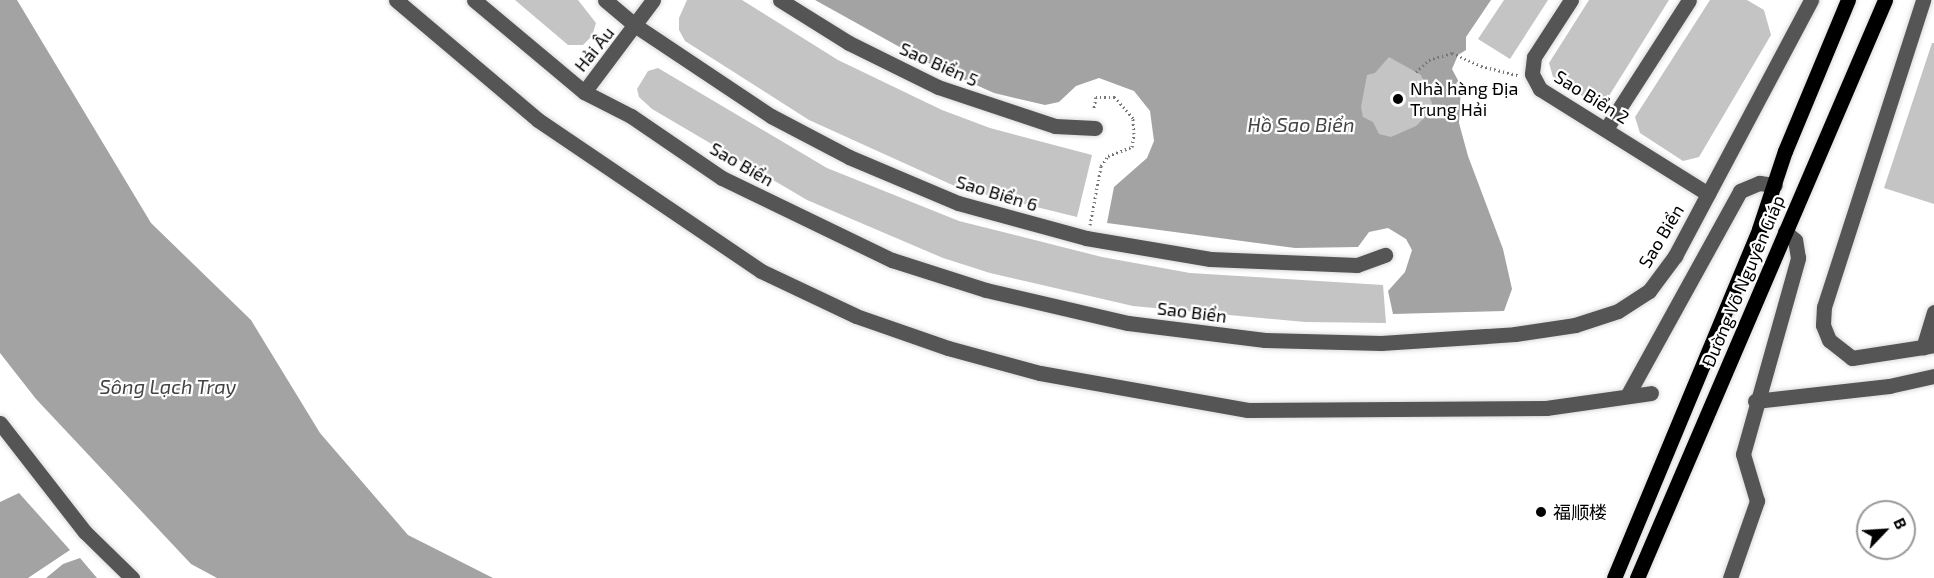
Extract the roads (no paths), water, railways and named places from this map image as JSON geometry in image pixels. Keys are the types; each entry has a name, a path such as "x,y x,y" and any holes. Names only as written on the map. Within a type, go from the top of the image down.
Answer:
{"main road":[{"name":"Đường Võ Nguyên Giáp","path":"1614,578 1759,229 1774,185 1848,0"},
{"name":"Đường Võ Nguyên Giáp","path":"1637,578 1885,0"}],"lane":[{"path":"396,0 538,120 761,271 856,316 948,348 1040,373 1248,410 1546,408 1651,393"},
{"name":"Sao Biển","path":"474,0 584,92 631,116 722,178 892,260 986,290 1128,324 1265,340 1381,343 1515,334 1596,319 1649,291 1675,256 1811,0"},
{"name":"Sao Biển 6","path":"605,0 636,27 771,116 849,157 958,203 1116,244 1210,259 1357,265 1385,255"},
{"name":"Hải Âu","path":"584,92 636,27 653,0"},
{"name":"Sao Biển 5","path":"780,0 849,43 938,87 1044,123 1095,128"},
{"name":"Sao Biển 2","path":"1570,0 1534,57 1532,75 1540,89 1708,194"},
{"path":"1606,129 1689,0"},
{"path":"1923,0 1824,308 1823,325 1829,340 1852,358 1928,346 1934,312"},
{"path":"1627,396 1740,191 1749,185 1774,185"},
{"path":"1730,578 1757,501 1743,454 1755,401 1798,258 1795,240 1784,236"},
{"path":"1755,401 1889,386 1934,376"},
{"path":"0,423 86,532 132,578"}],"water":[{"name":"Sông Lạch Tray","path":"0,0 17,0 151,223 251,320 320,433 408,535 493,578 217,578 191,564 36,399 0,353"},
{"name":"Hồ Sao Biển","path":"815,0 1491,0 1466,37 1466,50 1458,55 1452,69 1461,86 1459,123 1468,156 1503,249 1512,289 1504,311 1393,314 1388,291 1405,272 1412,250 1406,239 1388,228 1369,232 1358,247 1295,248 1107,223 1114,187 1147,158 1154,141 1150,111 1134,91 1099,78 1076,86 1059,102 1045,105 994,93 932,65"},
{"path":"19,493 70,550 28,578 0,578 0,502"},
{"path":"80,558 97,578 46,578 63,564"}],"place":[{"name":"Nhà hàng Địa Trung Hải","path":"1398,99"},
{"name":"福顺楼","path":"1541,512"}]}
